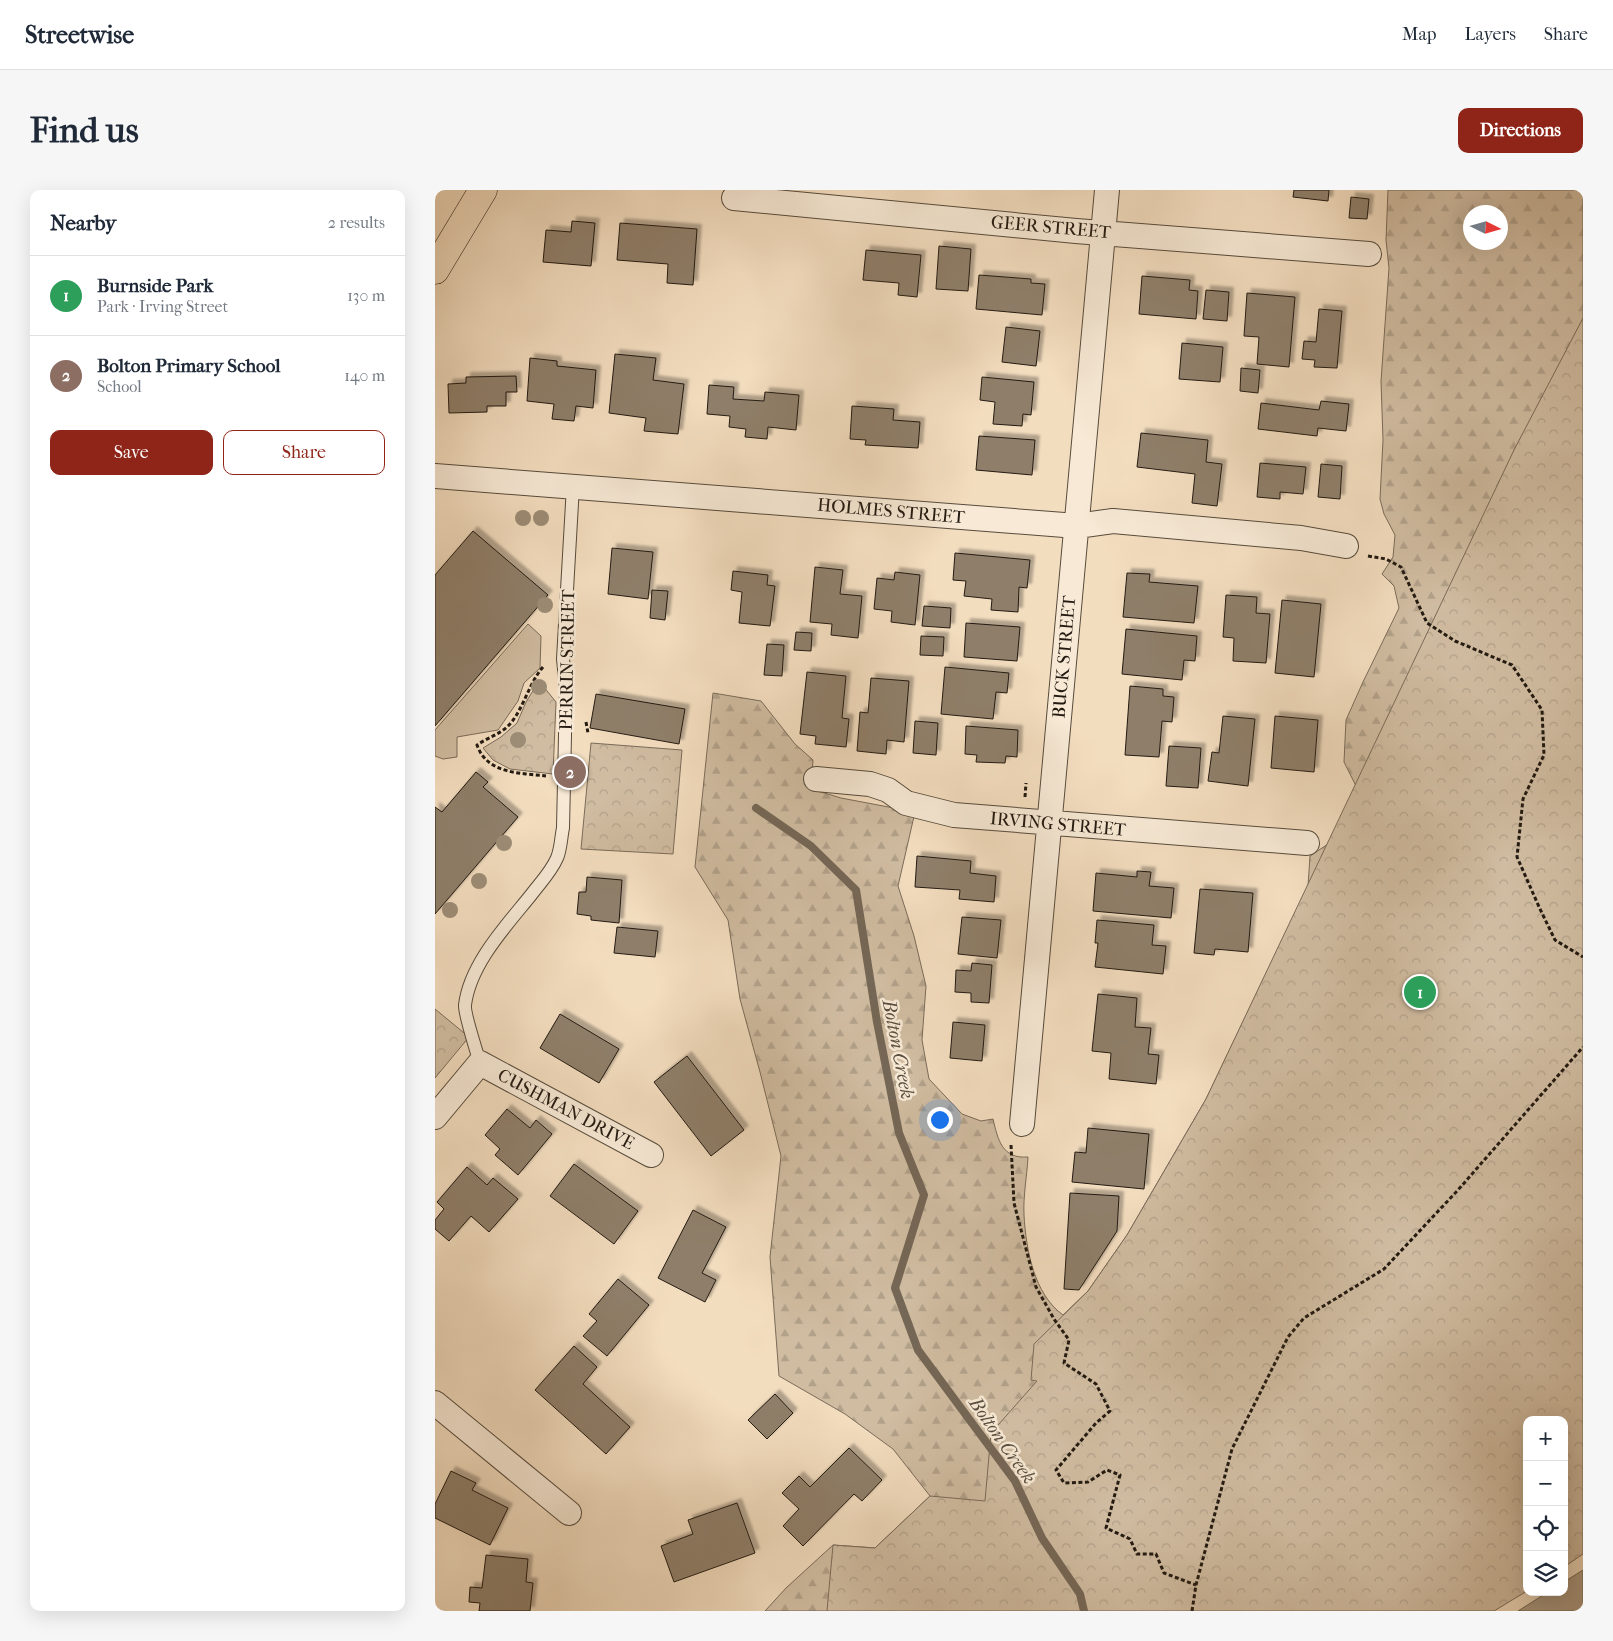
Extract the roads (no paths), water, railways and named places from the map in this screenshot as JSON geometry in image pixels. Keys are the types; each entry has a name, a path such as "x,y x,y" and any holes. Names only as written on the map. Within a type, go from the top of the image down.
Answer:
{"main road":[{"path":"435,270 483,190"}],"street":[{"name":"BUCK STREET","path":"1017,1134 1049,824 1107,190"},
{"name":"GEER STREET","path":"734,198 1103,233 1369,254"},
{"name":"HOLMES STREET","path":"435,476 1077,526 1113,521 1301,538 1346,546"},
{"name":"IRVING STREET","path":"816,779 870,784 888,790 906,803 954,815 1307,843"},
{"path":"435,1117 480,1063"},
{"name":"CUSHMAN DRIVE","path":"480,1063 651,1155"},
{"path":"435,1403 569,1512"}],"lane":[{"name":"PERRIN STREET","path":"480,1063 464,1006 472,980 481,960 508,921 548,874 560,847 563,828 566,689 563,659 573,486"}],"waterway":[{"name":"Bolton Creek","path":"756,808 811,846 856,890 877,1022 899,1133 924,1195 895,1288 918,1350 1015,1481 1042,1538 1080,1594 1084,1611"}],"place":[{"name":"Bolton Primary School","path":"570,772"},
{"name":"Burnside Park","path":"1420,992"}]}
